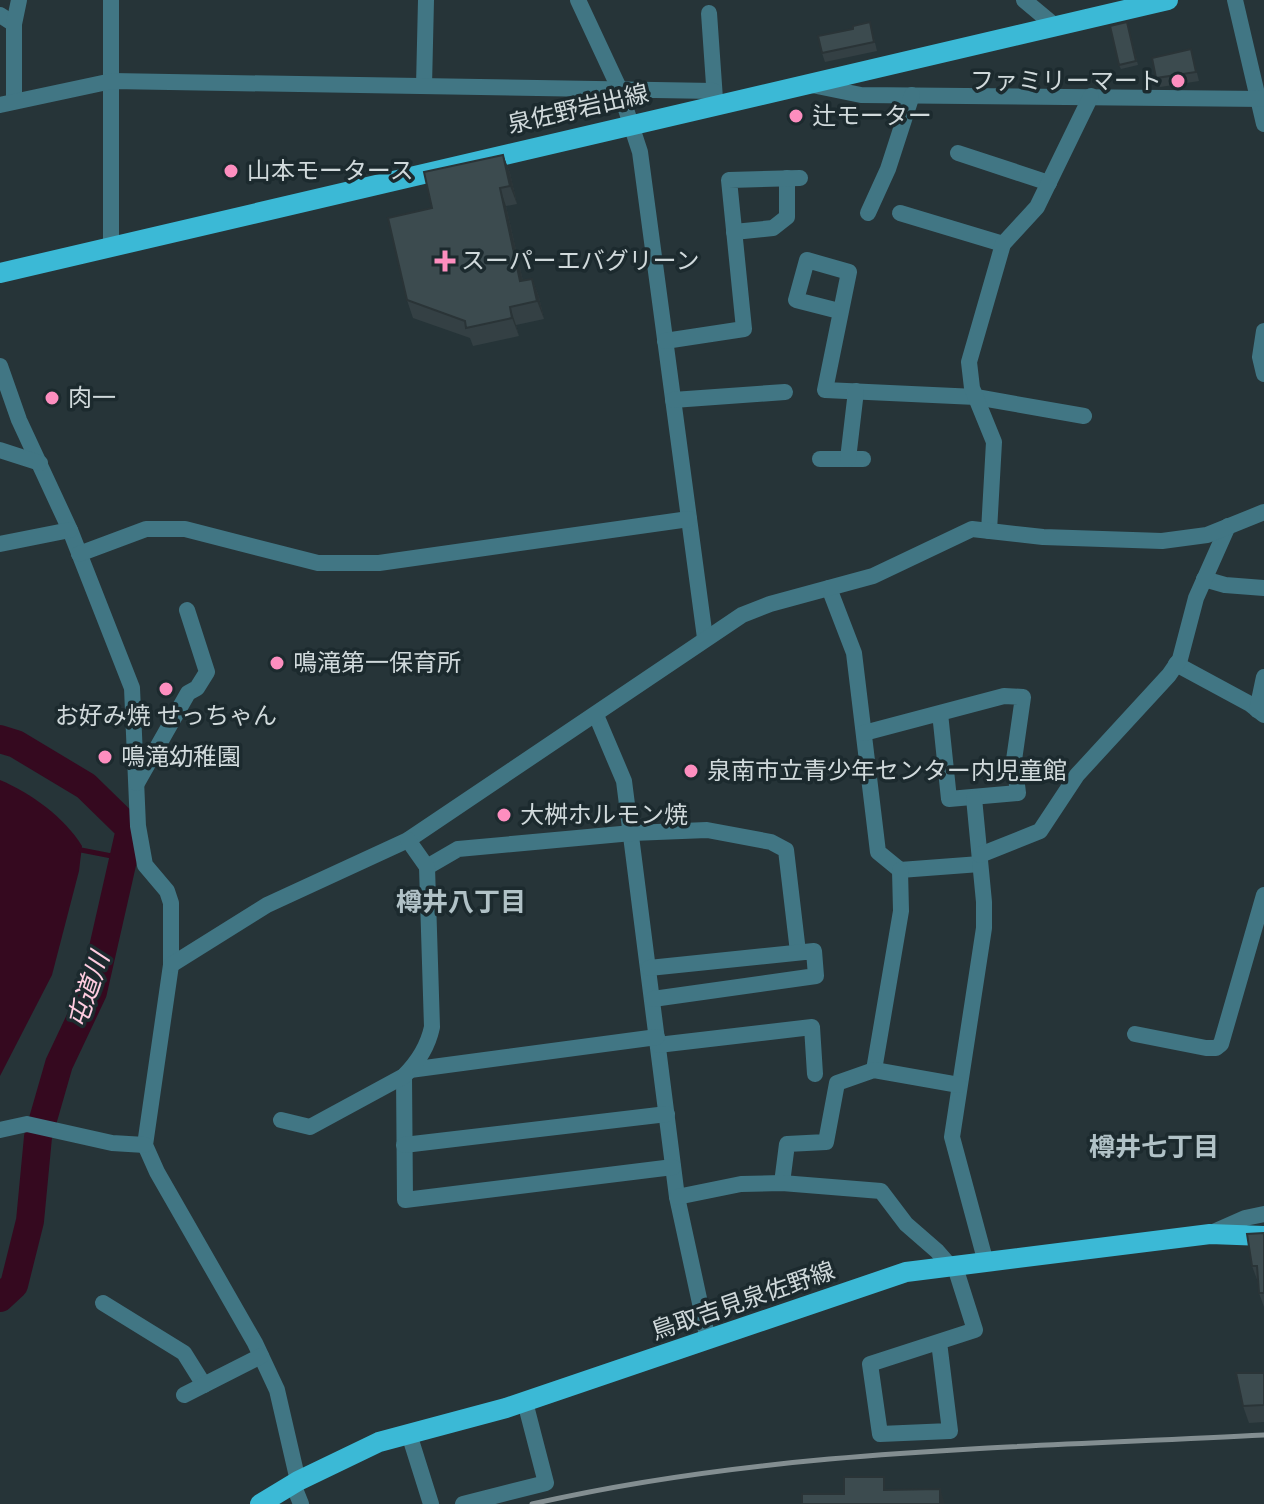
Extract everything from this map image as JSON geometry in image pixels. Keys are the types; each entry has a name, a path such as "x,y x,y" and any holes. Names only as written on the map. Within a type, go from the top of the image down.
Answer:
{"main road":[{"name":"泉佐野岩出線","path":"0,273 632,123 714,98 807,83 1168,0"},
{"name":"鳥取吉見泉佐野線","path":"260,1504 379,1442 525,1402 906,1272 1210,1234 1264,1236"}],"street":[{"path":"19,0 7,19 7,103 112,81 619,88 714,98 709,13"},
{"path":"111,0 111,246"},
{"path":"424,86 426,0"},
{"path":"578,0 619,88 640,152 705,638"},
{"path":"1024,0 1055,26"},
{"path":"1235,0 1261,99 1264,124"},
{"path":"807,83 861,95 1261,99"},
{"path":"868,213 888,169 912,95"},
{"path":"989,531 994,442 976,397 969,362 1003,244 1037,207 1091,96"},
{"path":"958,153 1049,183"},
{"path":"665,341 744,329 734,232 729,180 794,178 787,217 773,228 734,232"},
{"path":"900,213 1003,244"},
{"path":"839,311 825,390 976,397 1084,416"},
{"path":"1264,331 1260,357 1264,374"},
{"path":"0,366 19,420 70,530 132,688 138,826 145,865 167,891 171,903 171,965 145,1145 277,1390 301,1504"},
{"path":"820,459 856,459 856,391"},
{"path":"673,400 785,392"},
{"path":"0,450 40,463"},
{"path":"171,965 267,905 408,840 742,615 770,604 873,576 972,529 1043,537 1162,541 1207,535 1264,512"},
{"path":"79,554 146,529 185,529 318,563 379,563 689,519"},
{"path":"829,588 854,653 878,852 900,870 980,859 1040,831 1077,775 1176,664 1204,579 1228,526"},
{"path":"0,544 70,530"},
{"path":"1204,579 1225,585 1264,588"},
{"path":"136,784 188,693 197,688 207,672 187,610"},
{"path":"1176,664 1260,712 1264,677"},
{"path":"864,733 1004,696 1023,697 1014,760 1018,793 949,799 940,713"},
{"path":"596,715 624,781 677,1197 708,1340"},
{"path":"974,798 984,928 952,1137 986,1263"},
{"path":"427,867 458,849 632,833 707,830 771,842 786,850 798,952"},
{"path":"408,840 427,867 432,1027 429,1038 407,1073 405,1200 673,1167"},
{"path":"874,1070 901,911 900,870"},
{"path":"1135,1034 1216,1048 1221,1044 1264,895"},
{"path":"649,968 814,951 816,976 653,999"},
{"path":"281,1120 310,1127 407,1073 658,1041 812,1027 815,1074"},
{"path":"782,1183 787,1144 826,1142 837,1083 874,1070 959,1085"},
{"path":"404,1145 667,1114"},
{"path":"0,1130 27,1124 112,1143 145,1145"},
{"path":"677,1197 741,1184 782,1183 881,1191 906,1224 953,1267 975,1330 870,1364 880,1434 950,1431 939,1342"},
{"path":"1210,1234 1245,1218 1264,1214"},
{"path":"103,1303 184,1353 204,1385"},
{"path":"184,1395 261,1356"},
{"path":"463,1504 546,1483 525,1402"},
{"path":"409,1434 431,1504"}],"shaded area":[{"path":"0,780 46,807 66,825 82,846 79,871 52,975 0,1076"}],"building":[{"path":"870,22 874,42 822,53 818,36"},
{"path":"1127,22 1136,61 1119,65 1110,26"},
{"path":"1191,49 1196,72 1156,78 1152,58"},
{"path":"503,155 510,186 500,188 520,281 532,279 537,301 510,307 512,318 466,328 465,321 407,300 388,218 432,208 424,172"},
{"path":"1264,1233 1264,1293 1259,1293 1257,1266 1252,1266 1247,1234"},
{"path":"1236,1373 1264,1373 1264,1405 1243,1406"},
{"path":"844,1477 884,1477 884,1490 940,1489 940,1504 802,1504 802,1494 844,1494"}],"waterway":[{"name":"屯道川","path":"0,739 16,744 86,786 130,829 93,992 59,1064 38,1137 30,1221 14,1285 0,1298"},
{"path":"81,850 122,858"}],"railway":[{"path":"532,1504 622,1486 804,1461 988,1448 1264,1435"}],"place":[{"name":"ファミリーマート","path":"1178,81"},
{"name":"辻モーター","path":"796,116"},
{"name":"山本モータース","path":"231,171"},
{"name":"スーパーエバグリーン","path":"445,261"},
{"name":"肉一","path":"52,398"},
{"name":"鳴滝第一保育所","path":"277,663"},
{"name":"お好み焼 せっちゃん","path":"166,689"},
{"name":"鳴滝幼稚園","path":"105,757"},
{"name":"泉南市立青少年センター内児童館","path":"691,771"},
{"name":"大桝ホルモン焼","path":"504,815"}],"district":[{"name":"樽井八丁目","path":"461,902"},
{"name":"樽井七丁目","path":"1154,1147"}]}
